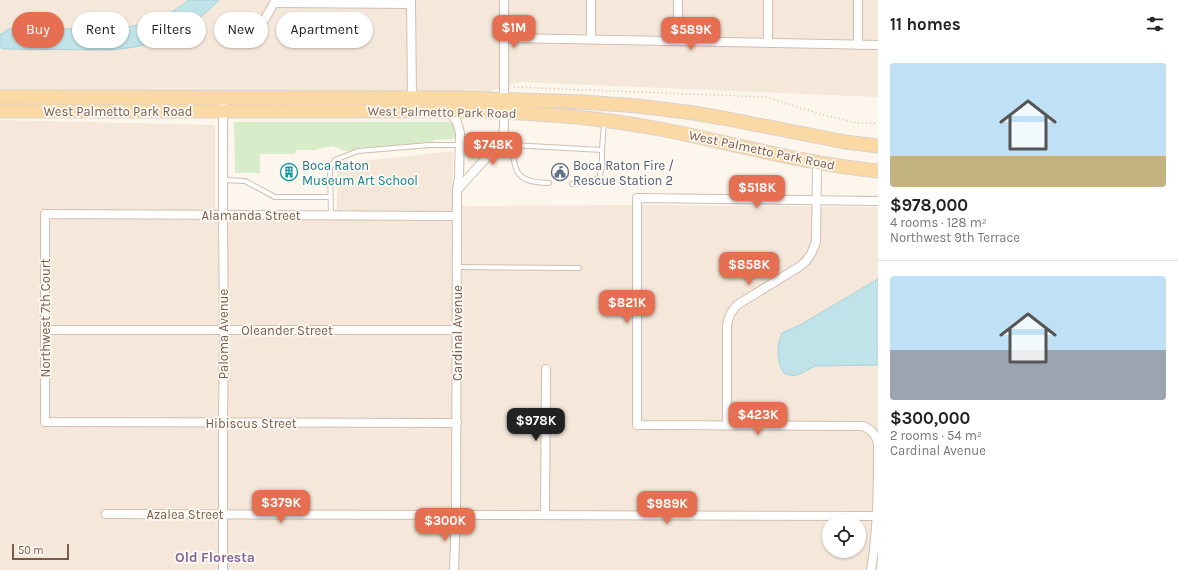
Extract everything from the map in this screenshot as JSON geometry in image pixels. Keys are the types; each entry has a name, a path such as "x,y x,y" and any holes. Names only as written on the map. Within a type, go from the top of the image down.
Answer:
{"main road":[{"name":"West Palmetto Park Road","path":"0,97 551,115 604,120 662,129 817,162 878,171"},
{"name":"West Palmetto Park Road","path":"0,111 412,98 504,99 638,106 722,118 823,138 878,146"}],"street":[{"path":"458,190 486,159 500,140 504,129 504,0"},
{"path":"591,0 591,39"},
{"path":"678,0 678,41"},
{"path":"768,0 768,43"},
{"path":"858,0 858,45"},
{"path":"268,14 275,2 411,2 412,111"},
{"path":"504,38 878,45"},
{"name":"Paloma Avenue","path":"223,104 223,570"},
{"name":"Cardinal Avenue","path":"449,112 459,127 460,144 457,216 457,423 454,570"},
{"path":"727,425 728,319 737,305 799,267 806,261 814,249 816,242 817,162"},
{"path":"871,570 876,548 878,443 876,435 870,429 863,426 637,425 637,198 878,201"},
{"name":"Alamanda Street","path":"45,214 457,216"},
{"name":"Northwest 7th Court","path":"45,214 45,422"},
{"name":"Oleander Street","path":"45,330 457,330"},
{"path":"546,369 546,515"},
{"name":"Hibiscus Street","path":"45,422 457,423"},
{"name":"Azalea Street","path":"106,514 877,516"}],"lane":[{"path":"572,184 591,182 599,178 602,167 604,120"},
{"path":"500,140 512,145 602,150"},
{"path":"331,216 330,168 334,160 358,151 460,144"},
{"path":"512,145 516,171 524,179 549,183"},
{"path":"223,180 245,181 275,197 330,196"},
{"path":"457,267 579,268"}],"path":[{"path":"514,87 766,97 830,117 857,123 878,123"}],"shaded area":[{"path":"0,0 878,0 878,97 521,82 488,92 0,92"},
{"path":"0,120 215,125 215,208 260,214 337,213 337,164 453,151 452,206 651,205 878,207 878,570 0,570"}],"green space":[{"path":"234,122 452,122 457,136 453,139 434,140 433,144 345,151 332,146 317,150 296,150 295,154 260,154 260,173 235,173"}],"water":[{"path":"189,0 219,0 206,13 171,12"},
{"path":"137,25 137,46 129,48 129,27"},
{"path":"8,29 12,29 12,48 64,48 64,29 72,29 72,48 129,48 107,50 3,49 0,47 0,34"},
{"path":"878,279 878,365 815,366 800,374 792,376 784,373 780,366 778,352 782,333 800,325"}],"place":[{"name":"Boca Raton Museum Art School","path":"289,172"},
{"name":"Boca Raton Fire / Rescue Station 2","path":"560,172"}],"district":[{"name":"Old Floresta","path":"215,557"}]}
